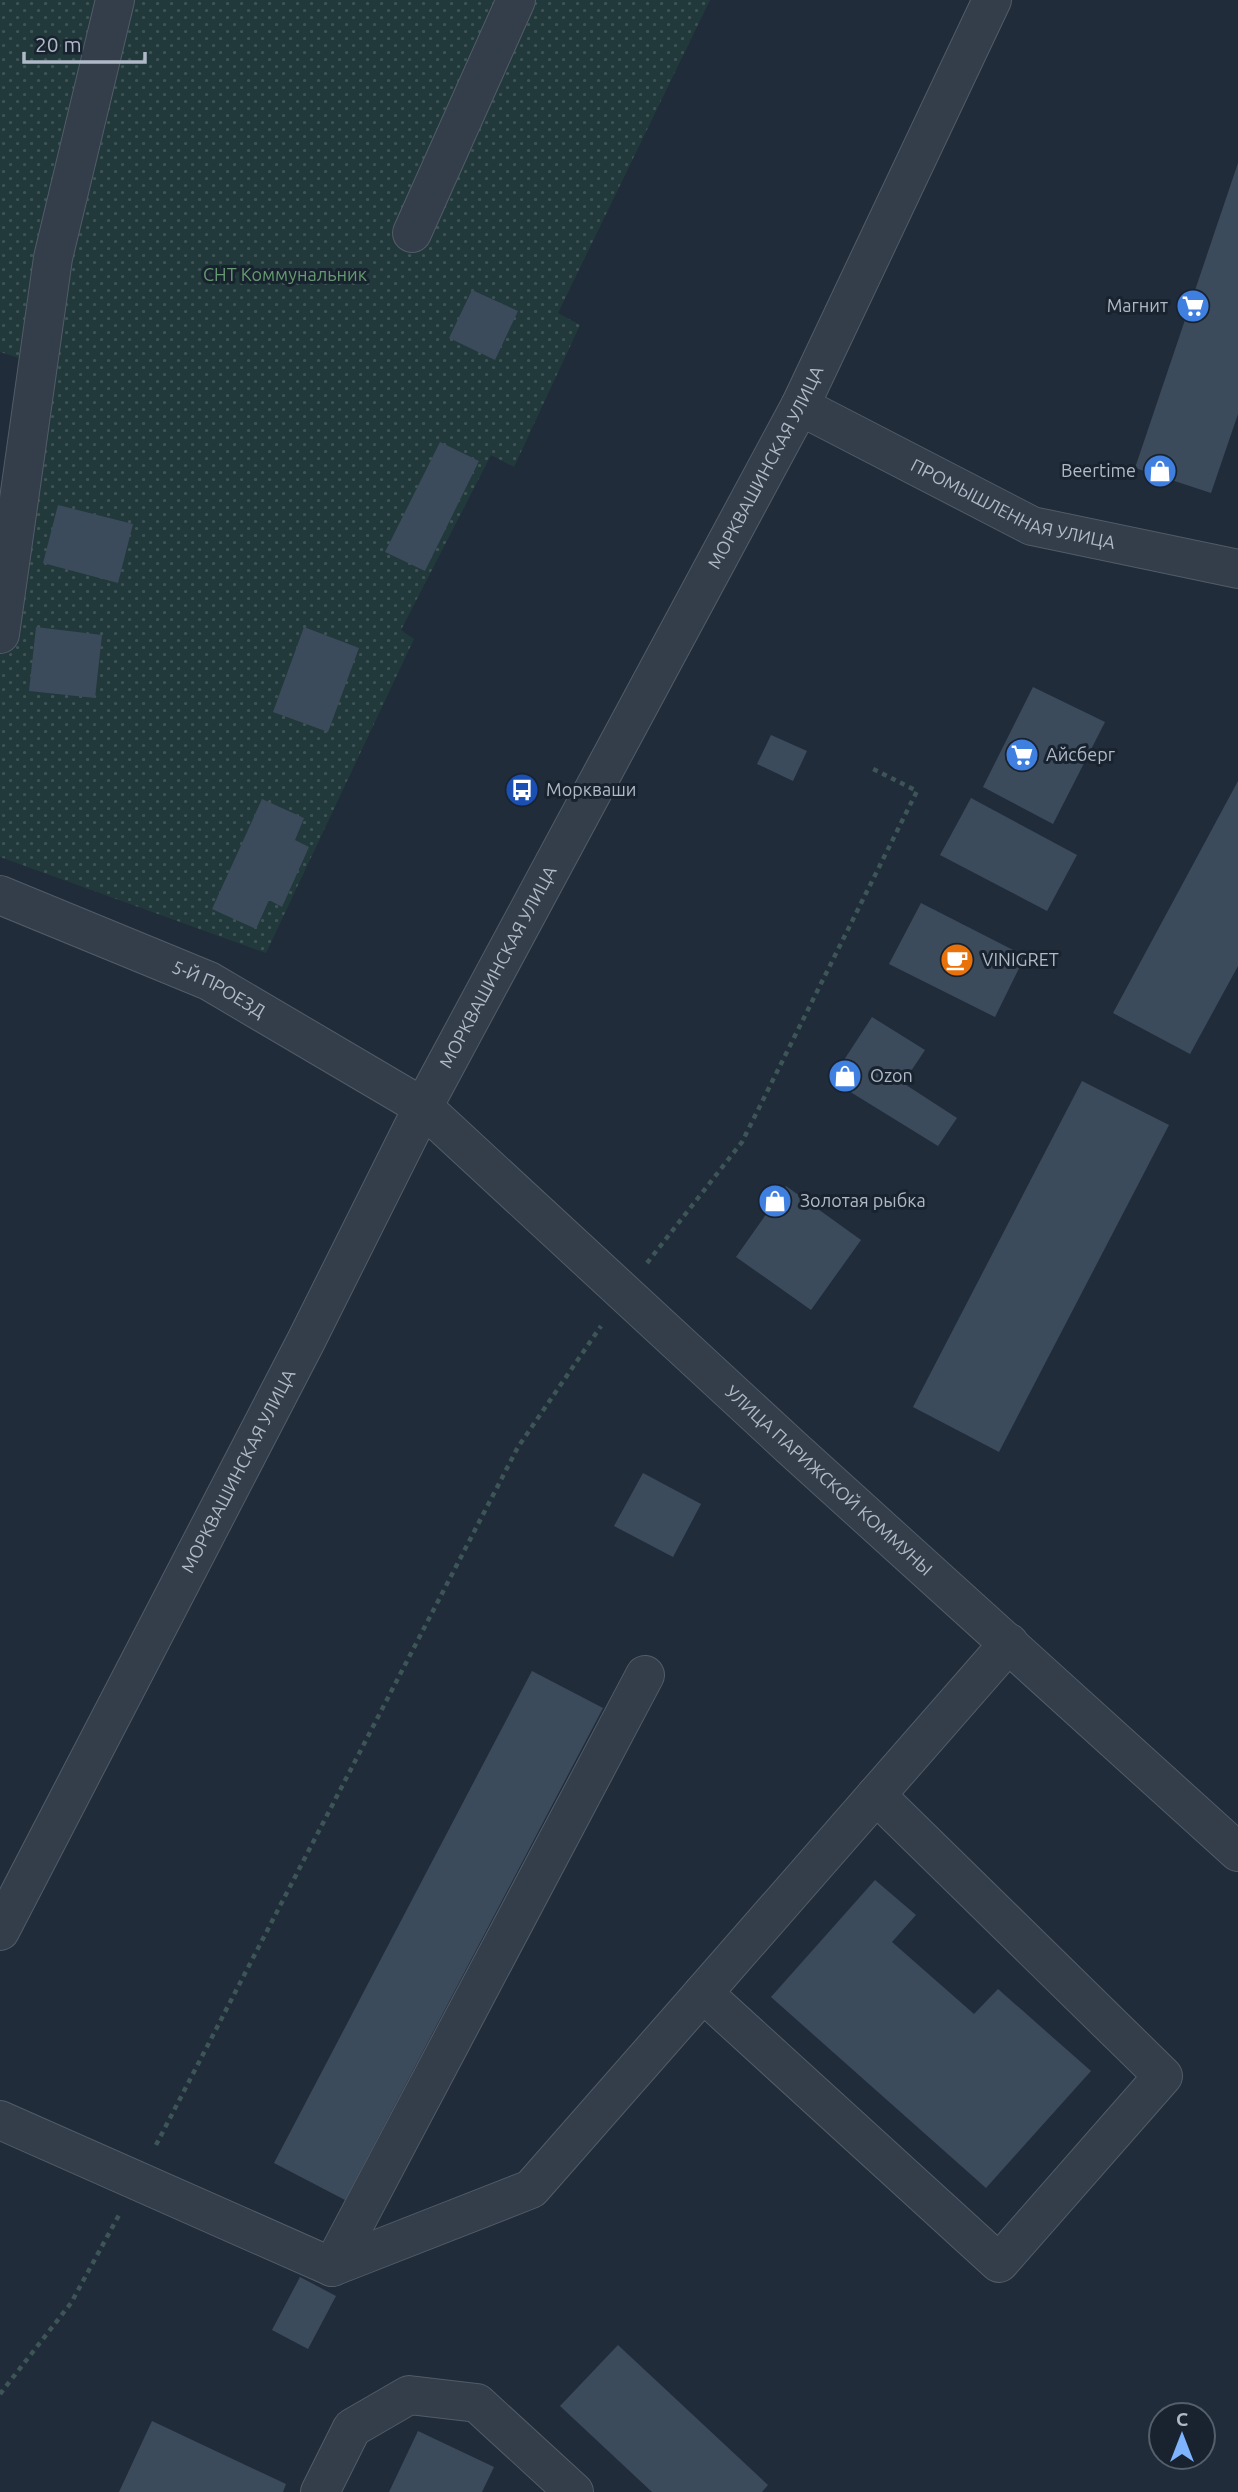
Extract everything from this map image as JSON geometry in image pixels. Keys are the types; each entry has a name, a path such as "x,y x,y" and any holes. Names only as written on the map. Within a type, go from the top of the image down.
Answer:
{"street":[{"path":"0,634 53,258 115,0"},
{"path":"412,233 516,0"},
{"name":"МОРКВАШИНСКАЯ УЛИЦА","path":"0,1931 306,1341 423,1107 800,406 992,0"},
{"name":"ПРОМЫШЛЕННАЯ УЛИЦА","path":"800,406 1032,526 1238,569"},
{"name":"5-Й ПРОЕЗД","path":"0,895 209,981 423,1107"},
{"name":"УЛИЦА ПАРИЖСКОЙ КОММУНЫ","path":"423,1107 1238,1852"},
{"path":"0,2120 332,2267 531,2189 1009,1643"},
{"path":"332,2267 645,1675"},
{"path":"703,1993 999,2263 1163,2076 876,1795"},
{"path":"320,2492 352,2428 408,2395 477,2403 556,2486"}],"path":[{"path":"0,2394 71,2303 519,1447 624,1293 743,1142 917,791 871,768"}],"green space":[{"name":"СНТ Коммунальник","path":"0,0 710,0 558,313 580,325 514,467 491,455 401,630 414,639 266,953 0,857 0,516 25,360 0,352"}],"building":[{"path":"1238,163 1238,414 1211,493 1135,468"},
{"path":"472,290 518,311 495,360 449,338"},
{"path":"440,442 479,461 425,571 385,552"},
{"path":"58,505 133,524 118,583 43,563"},
{"path":"36,627 102,635 95,698 29,691"},
{"path":"304,627 359,648 328,732 273,712"},
{"path":"1033,687 1105,722 1053,824 983,787"},
{"path":"771,735 807,751 793,781 757,764"},
{"path":"1238,781 1238,966 1190,1054 1113,1013"},
{"path":"971,798 1077,855 1047,911 940,855"},
{"path":"262,799 304,818 295,840 309,847 282,907 269,900 256,929 212,909"},
{"name":"VINIGRET","path":"921,903 1025,956 995,1017 889,964"},
{"path":"872,1017 925,1050 903,1083 957,1118 938,1146 831,1080"},
{"path":"1082,1081 1169,1125 999,1452 913,1407"},
{"path":"786,1186 861,1240 811,1310 736,1257"},
{"path":"643,1473 701,1504 673,1557 614,1526"},
{"path":"532,1671 603,1708 345,2200 274,2163"},
{"path":"875,1880 916,1915 892,1942 974,2014 998,1989 1091,2071 986,2188 771,1997"},
{"path":"300,2277 336,2296 308,2349 272,2330"},
{"path":"618,2345 768,2485 762,2492 652,2492 560,2406"},
{"path":"152,2421 286,2484 283,2492 119,2492"},
{"path":"418,2431 494,2467 482,2492 389,2492"}],"place":[{"name":"Магнит","path":"1193,306"},
{"name":"Beertime","path":"1160,471"},
{"name":"Айсберг","path":"1022,755"},
{"name":"Моркваши","path":"522,790"},
{"name":"VINIGRET","path":"957,960"},
{"name":"Ozon","path":"845,1076"},
{"name":"Золотая рыбка","path":"775,1201"}]}
